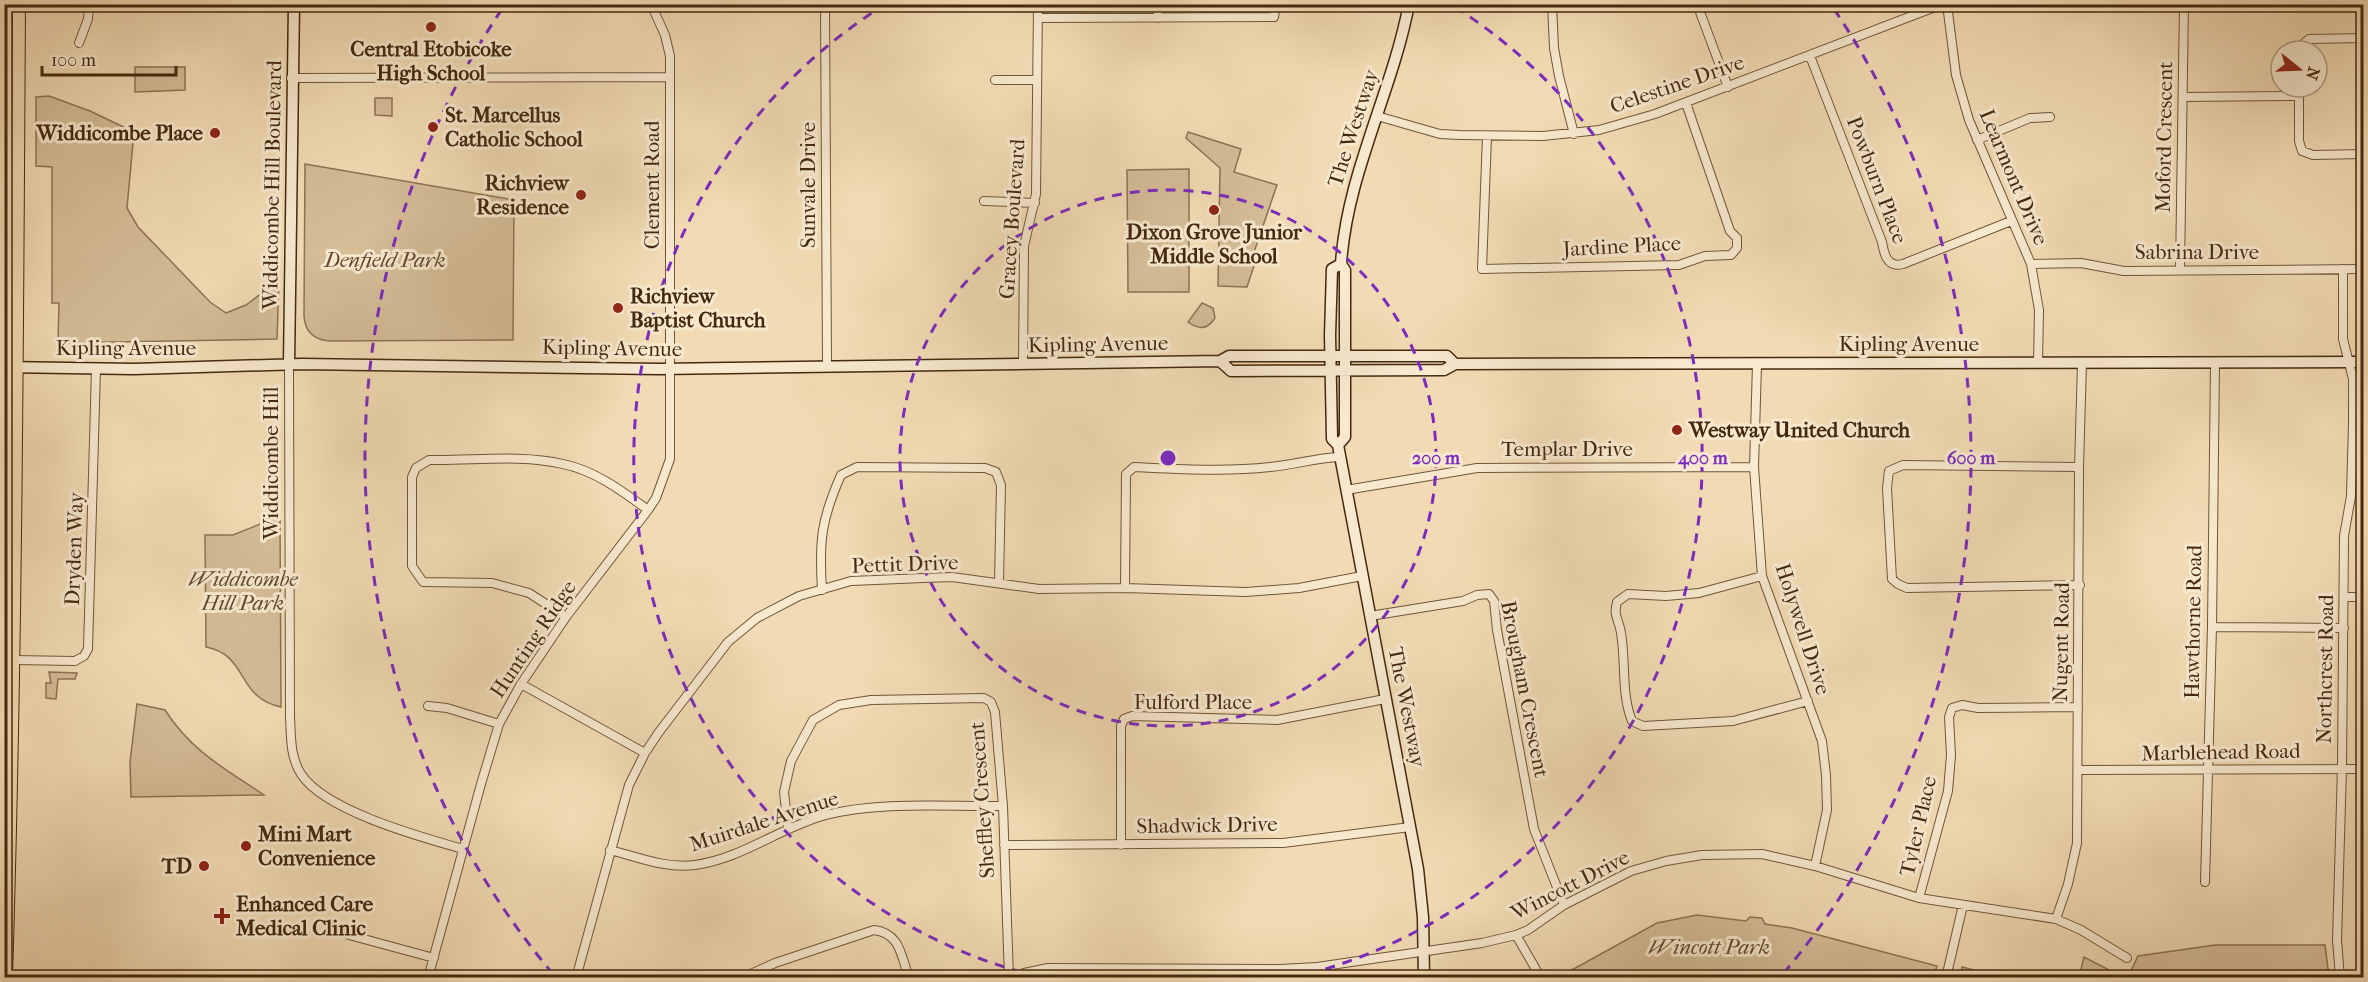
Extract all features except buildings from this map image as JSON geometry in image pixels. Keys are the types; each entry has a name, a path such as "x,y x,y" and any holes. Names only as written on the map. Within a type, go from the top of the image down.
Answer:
{"main road":[{"path":"6,978 11,847 13,660 11,367 19,4"},
{"name":"Widdicombe Hill Boulevard","path":"289,365 291,78 294,4"},
{"name":"The Westway","path":"1339,451 1345,437 1345,270 1341,264 1348,206 1397,56 1409,4"},
{"name":"The Westway","path":"1341,264 1332,269 1330,355 1332,439 1339,451 1410,827 1422,900 1424,978"},
{"name":"Kipling Avenue","path":"11,367 96,369 289,365 671,369 1220,361 1229,356 1330,355 1447,356 1455,364"},
{"name":"Kipling Avenue","path":"1220,361 1231,371 1444,370 1455,364 2364,362"}],"street":[{"path":"79,43 88,19 88,4"},
{"name":"Clement Road","path":"651,4 665,35 670,56 671,369"},
{"name":"Sunvale Drive","path":"825,4 826,365"},
{"name":"Gracey Boulevard","path":"1023,364 1024,246 1035,203 1038,4"},
{"path":"1158,4 1158,18"},
{"path":"1039,18 1274,17 1276,4"},
{"path":"1552,4 1554,48 1574,134"},
{"path":"1697,4 1728,87"},
{"name":"Celestine Drive","path":"1377,116 1440,134 1487,136 1574,134 1639,120 1945,4"},
{"name":"Learmont Drive","path":"1945,4 1956,75 1977,140 2031,264 2040,310 2038,363"},
{"name":"Moford Crescent","path":"2180,270 2184,4"},
{"path":"2309,39 2364,38"},
{"name":"Powburn Place","path":"1810,56 1882,242 1884,255 1890,263 1903,264 2011,221"},
{"path":"291,78 670,77"},
{"path":"995,80 1036,80"},
{"path":"2183,97 2269,96"},
{"path":"2299,99 2299,141 2302,151 2313,155 2364,154"},
{"name":"Jardine Place","path":"1487,136 1482,268 1679,264 1705,256 1731,255 1737,248 1737,238 1730,231 1686,103"},
{"path":"1977,140 2030,118 2049,117"},
{"path":"984,201 1035,203"},
{"name":"Sabrina Drive","path":"2031,264 2081,263 2124,271 2364,269"},
{"name":"Northcrest Road","path":"2340,978 2337,940 2342,768 2344,536 2351,496 2353,433 2353,379 2343,339 2343,269"},
{"name":"Nugent Road","path":"2056,920 2068,884 2077,843 2079,467 2082,363"},
{"name":"Hawthorne Road","path":"2205,882 2212,627 2215,363"},
{"name":"Holywell Drive","path":"1757,364 1754,467 1762,576 1822,741 1826,775 1827,810 1815,866"},
{"name":"Widdicombe Hill","path":"289,365 290,716 291,744 295,760 301,775 327,798 398,831 463,849"},
{"name":"Dryden Way","path":"13,660 75,661 82,658 88,649 96,369"},
{"name":"Hunting Ridge","path":"429,978 499,724 521,684 566,617 648,510 664,480 670,459 671,369"},
{"path":"1125,588 1126,474 1134,467 1198,469 1269,467 1320,458 1339,451"},
{"path":"566,617 529,593 492,583 423,582 412,567 412,477 416,468 429,460 525,460 563,464 614,485 648,510"},
{"path":"2079,467 1903,465 1890,471 1887,488 1892,579 1898,584 1907,588 2080,585"},
{"path":"822,590 820,548 823,522 841,475 857,467 985,468 996,472 1001,485 999,583"},
{"name":"Templar Drive","path":"1346,489 1477,468 1754,467"},
{"name":"Pettit Drive","path":"576,978 629,785 645,753 658,732 728,642 757,618 799,596 851,582 923,578 952,578 1039,589 1125,588 1246,592 1299,588 1362,576"},
{"path":"1762,576 1699,593 1665,596 1628,594 1617,602 1614,614 1621,631 1627,709 1632,722 1643,726 1733,721 1808,701"},
{"name":"Brougham Crescent","path":"1370,616 1463,601 1477,595 1489,594 1494,601 1497,630 1534,829 1564,905"},
{"path":"2344,597 2364,597"},
{"path":"2212,627 2344,628"},
{"path":"521,684 645,753"},
{"name":"Sheffley Crescent","path":"788,828 784,792 791,761 813,720 839,705 871,700 984,698 991,702 995,712 1003,806 1009,978"},
{"name":"Fulford Place","path":"1121,845 1120,726 1124,719 1132,716 1277,720 1385,699"},
{"name":"Tyler Place","path":"1919,898 1948,791 1951,755 1949,717 1952,708 1962,705 1978,708 2078,707"},
{"path":"428,706 447,708 499,724"},
{"name":"Marblehead Road","path":"2079,770 2208,771 2364,768"},
{"name":"Muirdale Avenue","path":"610,850 662,864 694,866 726,857 788,828 826,815 869,808 1003,806"},
{"name":"Shadwick Drive","path":"1004,845 1283,843 1410,827"},
{"name":"Wincott Drive","path":"1016,978 1024,973 1047,968 1289,969 1348,963 1482,943 1528,930 1564,905 1631,871 1666,861 1702,855 1762,854 1815,866 1919,898 2056,920 2081,930 2127,958"},
{"path":"1946,978 1963,905"},
{"path":"742,978 774,963 874,930 886,931 896,940 909,978"},
{"path":"349,935 434,958"},
{"path":"1516,935 1541,978"}],"green space":[{"path":"135,67 185,67 185,90 135,92"},
{"path":"49,96 90,111 134,132 127,208 138,227 210,302 226,313 246,305 279,280 277,339 58,343 59,303 52,303 52,167 36,166 36,97"},
{"path":"375,98 392,98 392,116 375,115"},
{"path":"1188,132 1241,149 1234,172 1277,185 1253,255 1257,257 1247,287 1218,286 1220,168 1186,138"},
{"name":"Denfield Park","path":"305,164 514,200 513,340 330,341 319,339 311,334 306,327 304,316"},
{"path":"1189,169 1189,292 1128,292 1127,170"},
{"path":"1202,303 1213,308 1215,318 1203,328 1188,322"},
{"name":"Widdicombe Hill Park","path":"280,516 281,707 256,695 230,658 206,647 205,535 233,535"},
{"path":"49,672 77,673 75,679 58,679 56,699 46,698 46,683 51,683"},
{"path":"137,704 165,710 175,725 198,748 264,795 131,797 130,762"},
{"name":"Wincott Park","path":"1697,915 1746,921 1750,917 1762,918 1765,924 1792,928 1937,966 1933,978 1559,977 1657,923"},
{"path":"2215,945 2325,945 2329,977 2079,977 2084,957 2111,971 2130,973 2138,956"},
{"path":"1962,967 2001,977 1960,977"}],"place":[{"name":"Central Etobicoke High School","path":"431,27"},
{"name":"St. Marcellus Catholic School","path":"433,127"},
{"name":"Widdicombe Place","path":"215,133"},
{"name":"Richview Residence","path":"581,195"},
{"name":"Dixon Grove Junior Middle School","path":"1214,210"},
{"name":"Richview Baptist Church","path":"618,308"},
{"name":"Westway United Church","path":"1677,430"},
{"name":"Mini Mart Convenience","path":"246,846"},
{"name":"TD","path":"204,866"},
{"name":"Enhanced Care Medical Clinic","path":"222,916"}]}
